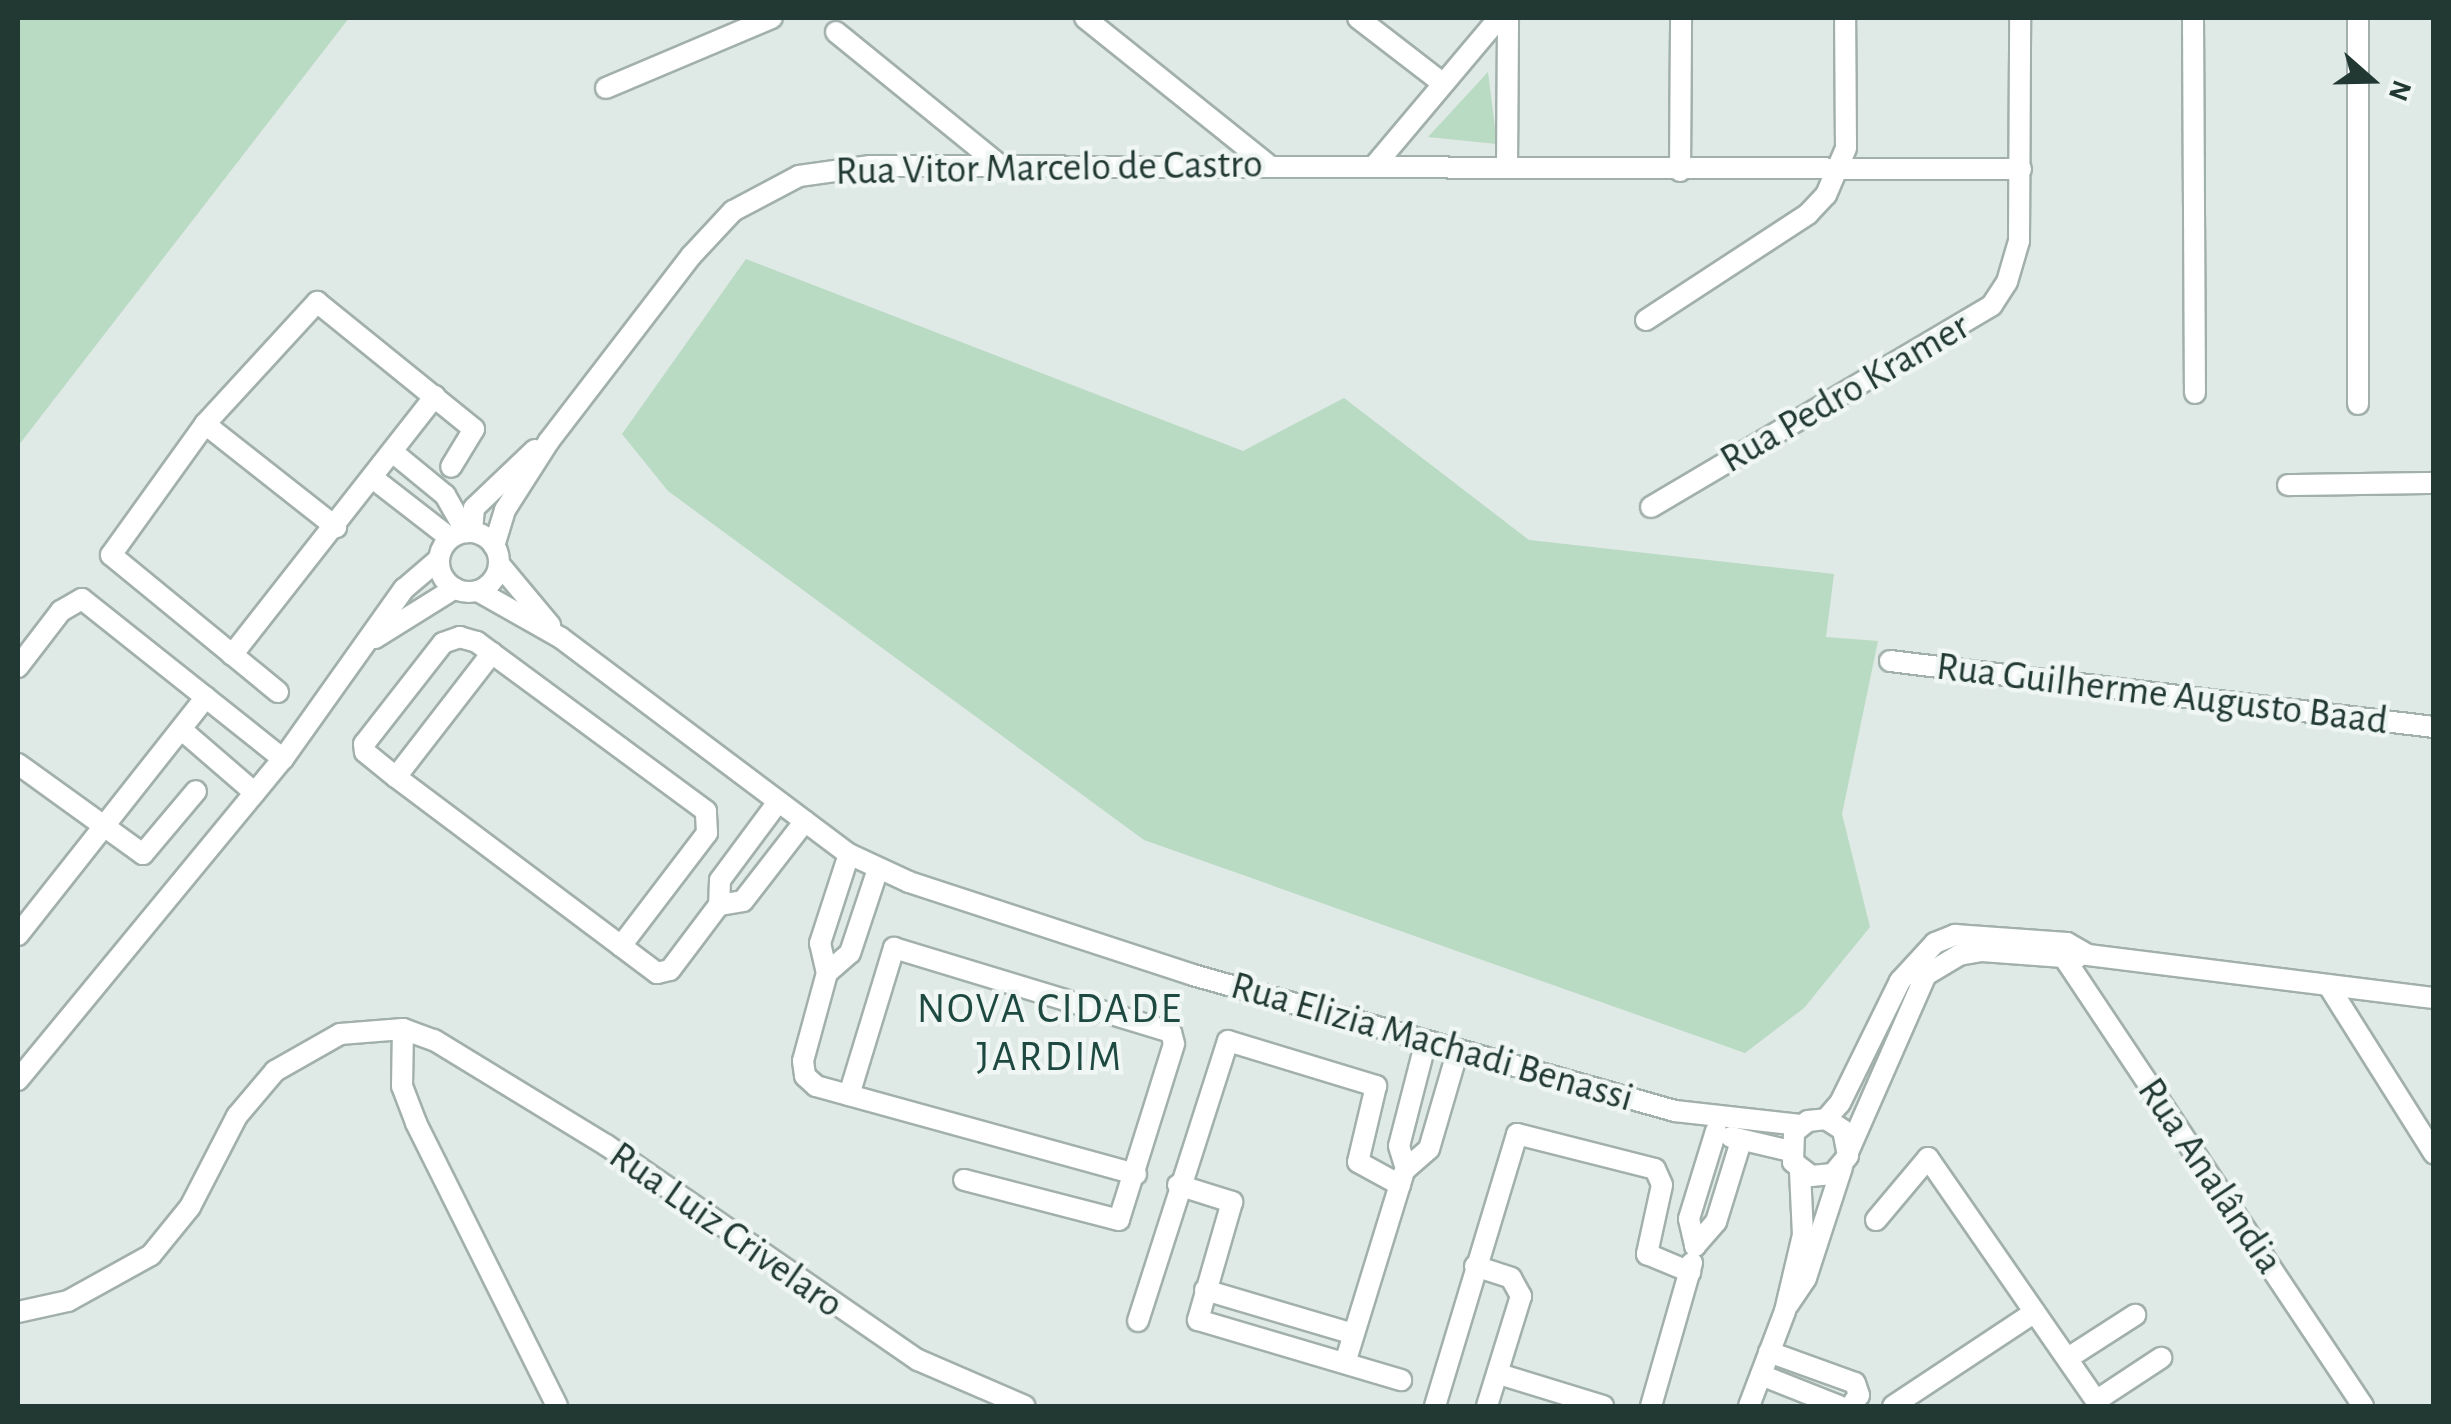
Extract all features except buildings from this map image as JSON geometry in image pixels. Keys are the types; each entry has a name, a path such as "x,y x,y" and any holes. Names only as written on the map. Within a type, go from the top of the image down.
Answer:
{"street":[{"path":"606,88 772,18"},
{"path":"1085,18 1267,164"},
{"path":"1358,18 1441,82"},
{"path":"1376,164 1441,82 1499,18"},
{"path":"1507,168 1508,18"},
{"path":"1680,171 1681,18"},
{"path":"1646,320 1808,214 1842,168 1845,18"},
{"name":"Rua Pedro Kramer","path":"1651,507 1992,305 2007,282 2020,241 2020,18"},
{"path":"2194,18 2195,392"},
{"path":"2358,18 2358,404"},
{"path":"836,32 1001,166"},
{"name":"Rua Vitor Marcelo de Castro","path":"549,441 691,256 733,212 799,176 870,166 1376,164 1680,171 2021,169"},
{"path":"278,692 110,550 205,424 313,301 475,432 451,467"},
{"path":"232,656 395,454 435,396"},
{"path":"205,424 336,528"},
{"path":"18,1080 283,759 404,590 462,534 474,508 549,441"},
{"path":"370,642 455,588 478,590 492,580 506,510 549,441"},
{"path":"395,454 445,496 462,534"},
{"path":"374,480 497,555"},
{"path":"2288,484 2434,483"},
{"name":"Rua Elizia Machadi Benassi","path":"497,555 561,638"},
{"path":"439,559 455,588"},
{"name":"Rua Elizia Machadi Benassi","path":"478,590 561,638 849,854 878,869 1194,975 1675,1111 1800,1125"},
{"path":"18,667 61,611 82,599 283,759"},
{"path":"622,946 707,833 706,811 492,653 468,638 443,643 364,744 396,777 657,973 667,972 719,906 740,904 804,821"},
{"path":"396,777 492,653"},
{"name":"Rua Guilherme Augusto Baad","path":"1890,661 2434,728"},
{"path":"18,935 206,697"},
{"path":"182,730 255,793"},
{"path":"18,764 143,854 196,791"},
{"path":"719,906 716,888 778,802"},
{"path":"742,851 766,870"},
{"path":"849,854 820,949 827,973 802,1069 816,1086 1136,1174"},
{"path":"827,973 846,958 878,869"},
{"path":"828,916 858,925"},
{"path":"1749,1406 1784,1311 1806,1210 1800,1171 1790,1151 1800,1125 1826,1119 1854,1086 1889,1002 1955,935 2067,953 2434,998"},
{"path":"849,1095 888,953 897,948 1168,1028 1174,1044 1136,1174 1116,1221 964,1180"},
{"name":"Rua Analândia","path":"2067,953 2363,1406"},
{"path":"1784,1311 1806,1278 1845,1158 1920,968"},
{"path":"2328,985 2434,1153"},
{"path":"18,1312 68,1300 151,1255 190,1207 237,1116 274,1071 340,1034 403,1029 402,1086 416,1122 557,1406"},
{"name":"Rua Luiz Crivelaro","path":"403,1029 434,1040 692,1201 918,1360 1025,1406"},
{"path":"1138,1321 1222,1048 1232,1040 1376,1086 1358,1162 1403,1177"},
{"path":"1345,1363 1403,1177 1399,1146 1426,1041"},
{"path":"1403,1177 1425,1155 1458,1050"},
{"name":"Rua Elizia Machadi Benassi","path":"1675,1111 1741,1141 1790,1151"},
{"path":"1410,1112 1437,1120"},
{"path":"1826,1119 1843,1130 1845,1158"},
{"path":"1435,1406 1512,1141 1526,1131 1654,1168 1662,1185 1647,1254 1690,1272"},
{"path":"1652,1406 1690,1272 1696,1246 1689,1220 1716,1131"},
{"path":"1696,1246 1712,1230 1741,1141"},
{"path":"1876,1220 1926,1156 2099,1403 2162,1358"},
{"path":"1800,1171 1822,1178 1845,1158"},
{"path":"1178,1184 1232,1202 1205,1290 1200,1322 1401,1380"},
{"path":"1700,1187 1726,1195"},
{"path":"1475,1266 1511,1278 1521,1296 1488,1406"},
{"path":"1205,1290 1354,1334"},
{"path":"1761,1375 1807,1394 1849,1403 1898,1406 2035,1312"},
{"path":"2068,1358 2135,1315"},
{"path":"1769,1352 1856,1383 1849,1403"},
{"path":"1807,1394 1816,1368"},
{"path":"1499,1374 1603,1406"}],"green space":[{"path":"18,18 349,18 18,446"},
{"path":"1488,72 1497,144 1428,137"},
{"path":"746,259 1243,451 1344,398 1529,540 1834,574 1826,637 1878,641 1842,814 1870,927 1804,1008 1745,1053 1144,840 668,491 622,434"}],"district":[{"name":"NOVA CIDADE JARDIM","path":"1050,1033"}]}
